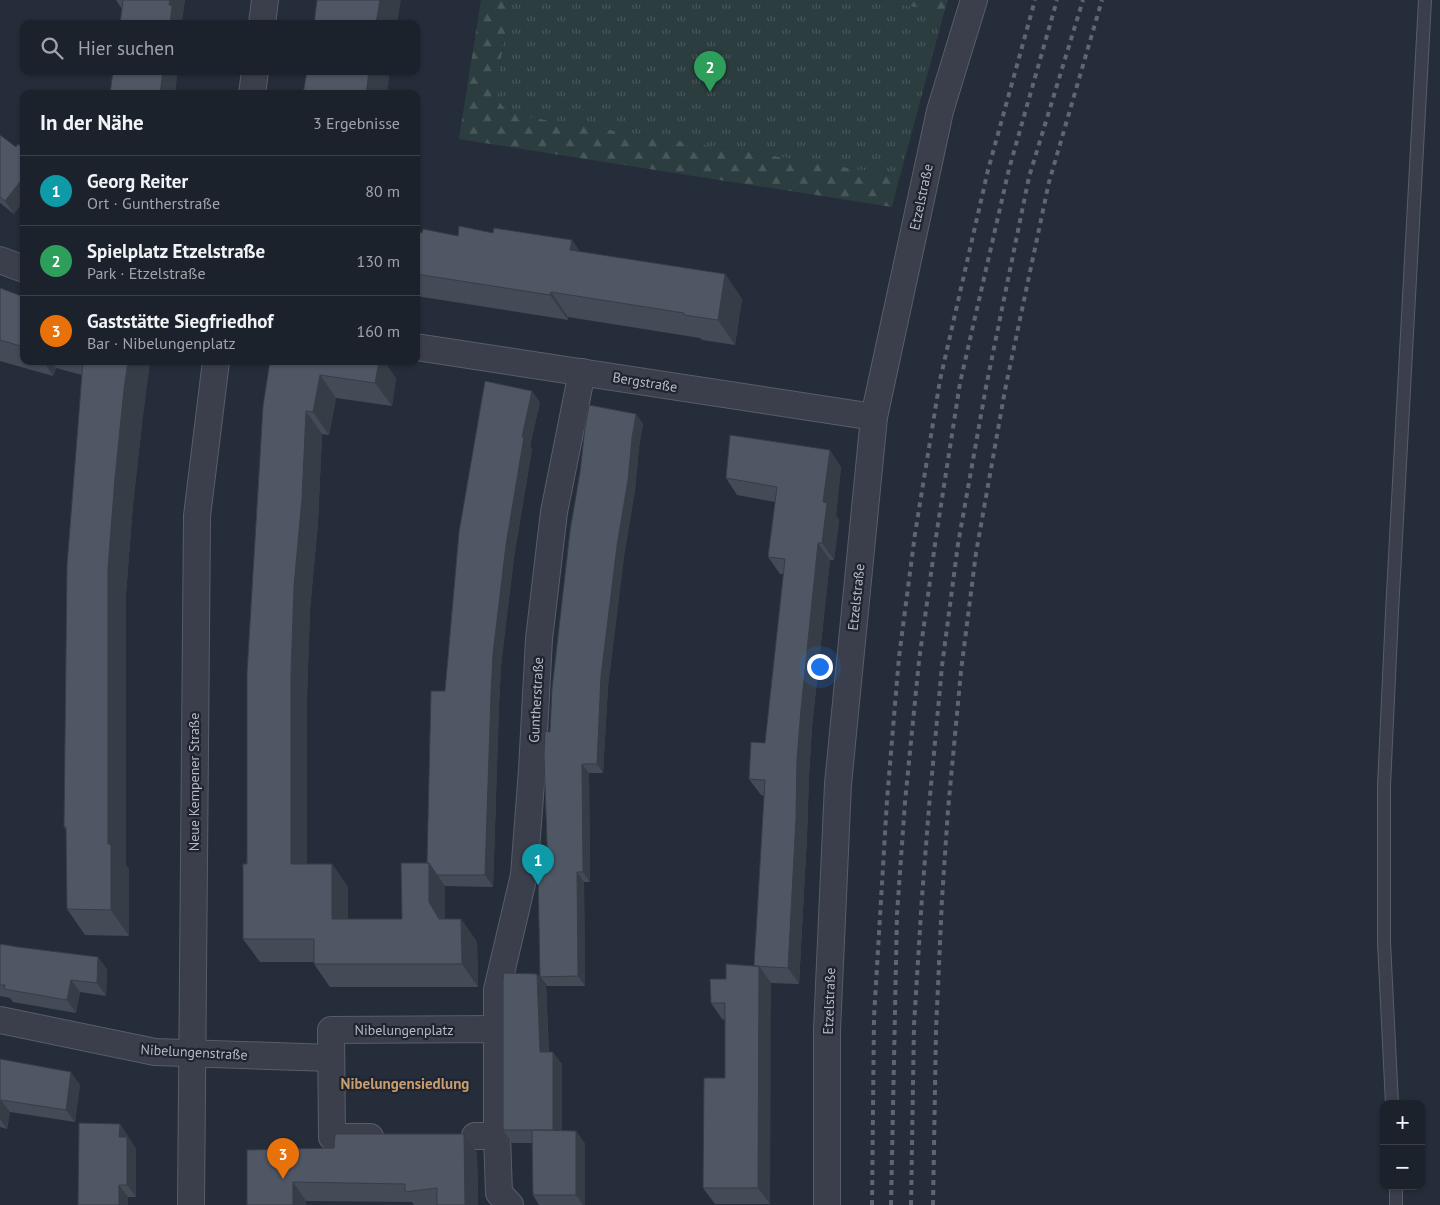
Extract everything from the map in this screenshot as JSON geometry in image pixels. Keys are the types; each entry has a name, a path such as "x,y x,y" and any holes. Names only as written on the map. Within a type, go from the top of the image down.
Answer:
{"street":[{"path":"262,20 265,0"},
{"name":"Etzelstraße","path":"827,1205 827,1030 838,784 874,417 940,111 974,0"},
{"path":"253,90 254,75"},
{"path":"0,260 20,268"},
{"name":"Bergstraße","path":"420,348 874,417"},
{"name":"Neue Kempener Straße","path":"190,1205 196,516 215,365"},
{"name":"Guntherstraße","path":"497,1029 497,990 524,874 539,639 554,512 582,372"},
{"name":"Nibelungenstraße","path":"0,1020 155,1052 331,1058"},
{"path":"497,1029 486,1136 499,1193 510,1205"},
{"name":"Nibelungenplatz","path":"374,1137 332,1137 331,1030 497,1029"}],"lane":[{"path":"1392,1100 1384,942 1384,786 1425,0"},
{"path":"1396,1190 1396,1205"}],"green space":[{"path":"481,0 510,0 497,87 510,112 522,116 900,176 892,207 459,139"},
{"path":"510,0 879,0 944,13 900,176 522,116 506,110 499,99 497,87"},
{"path":"879,0 948,0 944,13"}],"building":[{"path":"123,0 170,0 169,5 172,5 170,20 120,20"},
{"path":"317,0 380,0 377,20 314,20"},
{"path":"112,75 162,75 161,90 111,90"},
{"path":"306,75 368,75 367,90 304,90"},
{"path":"0,135 16,147 18,144 20,146 20,182 5,201 0,197"},
{"path":"459,226 493,233 494,228 572,240 570,250 725,274 718,320 551,292 550,295 420,275 420,233 422,233 423,229 458,236"},
{"path":"0,288 20,296 20,346 0,340"},
{"path":"83,365 127,365 115,478 108,568 108,844 111,844 111,910 67,909 66,827 64,827 67,565"},
{"path":"269,365 378,365 375,383 320,375 313,412 306,411 302,499 294,586 291,674 291,864 332,864 332,919 402,919 401,863 429,863 429,902 439,919 461,919 462,964 314,964 314,939 243,939 243,864 247,864 247,673 263,406"},
{"path":"485,381 532,391 522,437 524,437 506,545 493,654 485,875 437,875 429,863 427,863 431,691 445,691 459,532"},
{"path":"589,405 636,414 601,676 597,764 582,764 583,872 577,872 578,976 540,977 538,871 548,871 544,755 545,731 550,732 552,689 570,531"},
{"path":"730,435 830,450 823,502 827,503 822,543 818,543 801,709 788,968 759,966 758,1188 703,1188 704,1078 725,1078 725,1003 711,1003 710,979 726,979 726,964 754,966 765,780 749,779 751,742 765,743 785,559 768,557 777,487 726,478"},
{"path":"0,944 98,957 97,983 71,980 67,1000 4,989 5,985 0,985"},
{"path":"504,973 537,974 540,1052 553,1052 553,1130 503,1130"},
{"path":"0,1059 71,1072 66,1110 1,1100 0,1106"},
{"path":"79,1123 120,1124 119,1137 127,1137 127,1185 119,1185 119,1205 78,1205"},
{"path":"532,1130 576,1131 576,1195 533,1195"},
{"path":"335,1134 464,1134 465,1205 437,1205 437,1188 405,1192 405,1184 293,1182 293,1205 247,1205 247,1150 334,1148"}],"railway":[{"path":"872,1205 874,1017 887,800 899,657 915,534 940,380 988,170 1035,0"},
{"path":"891,1205 897,914 905,802 919,661 936,537 960,383 1009,169 1057,0"},
{"path":"911,1205 914,1025 922,897 942,666 958,544 986,387 1029,177 1083,0"},
{"path":"933,1205 936,1030 942,899 961,671 976,553 1005,390 1049,182 1102,0"}],"place":[{"name":"Spielplatz Etzelstraße","path":"710,92"},
{"name":"Georg Reiter","path":"538,885"},
{"name":"Gaststätte Siegfriedhof","path":"283,1179"}],"district":[{"name":"Nibelungensiedlung","path":"405,1084"}]}
